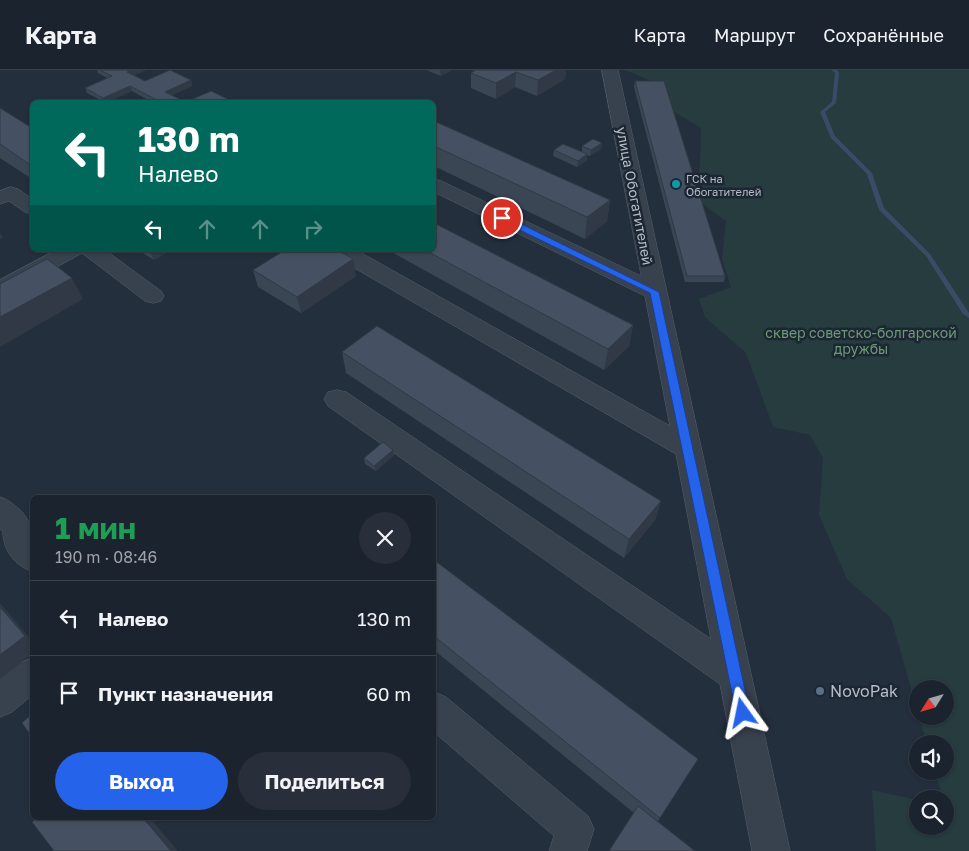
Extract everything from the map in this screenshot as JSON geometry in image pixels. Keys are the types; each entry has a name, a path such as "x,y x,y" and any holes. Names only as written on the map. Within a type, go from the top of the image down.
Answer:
{"street":[{"name":"улица Обогатителей","path":"610,70 654,292 771,851"},
{"path":"436,186 654,292"},
{"path":"4,192 30,207"},
{"path":"0,289 69,252"},
{"path":"93,252 153,296"},
{"path":"344,252 687,448"},
{"path":"337,399 735,675"},
{"path":"0,509 18,528 18,542 30,556"},
{"path":"0,700 30,676"},
{"path":"436,711 574,829 568,851"}],"green space":[{"name":"сквер советско-болгарской дружбы","path":"625,70 969,70 969,851 876,851 872,790 909,798 909,835 954,835 954,790 940,790 938,780 954,780 954,735 924,735 922,725 954,725 954,680 909,680 909,682 891,618 847,579 819,515 823,458 810,435 773,427 746,353 705,317 699,299 731,287 722,259 726,221 694,198 700,166 701,128 673,111 664,86"}],"building":[{"path":"100,70 131,70 127,72 145,81 170,70 191,80 165,92 182,100 152,100 155,99 130,86 103,98 85,88 112,76"},
{"path":"476,70 556,70 538,80 516,72 496,83 471,73"},
{"name":"ГСК на Обогатителей","path":"635,81 664,81 725,276 687,276"},
{"path":"211,91 230,100 191,100"},
{"path":"0,108 30,127 30,165 0,144"},
{"path":"436,122 610,200 587,217 436,147"},
{"path":"593,139 602,143 591,150 582,146"},
{"path":"563,144 587,154 578,161 554,150"},
{"path":"436,224 633,325 608,349 429,252 436,252"},
{"path":"282,252 341,252 353,259 297,297 253,270"},
{"path":"47,259 72,278 0,317 0,284"},
{"path":"377,326 661,501 629,539 342,352"},
{"path":"383,442 393,450 374,466 364,458"},
{"path":"436,562 698,759 660,818 436,638"},
{"path":"0,607 25,636 0,655"},
{"path":"30,716 30,734 22,723"},
{"path":"638,806 695,851 609,851"},
{"path":"34,820 145,820 171,851 54,851 32,822"}],"waterway":[{"path":"834,70 837,73 834,103 822,112 833,137 869,173 881,209 928,255 965,313 969,316"}],"place":[{"name":"ГСК на Обогатителей","path":"676,184"},
{"name":"NovoPak","path":"820,691"}],"route":[{"path":"502,218 654,292 743,713"}]}
